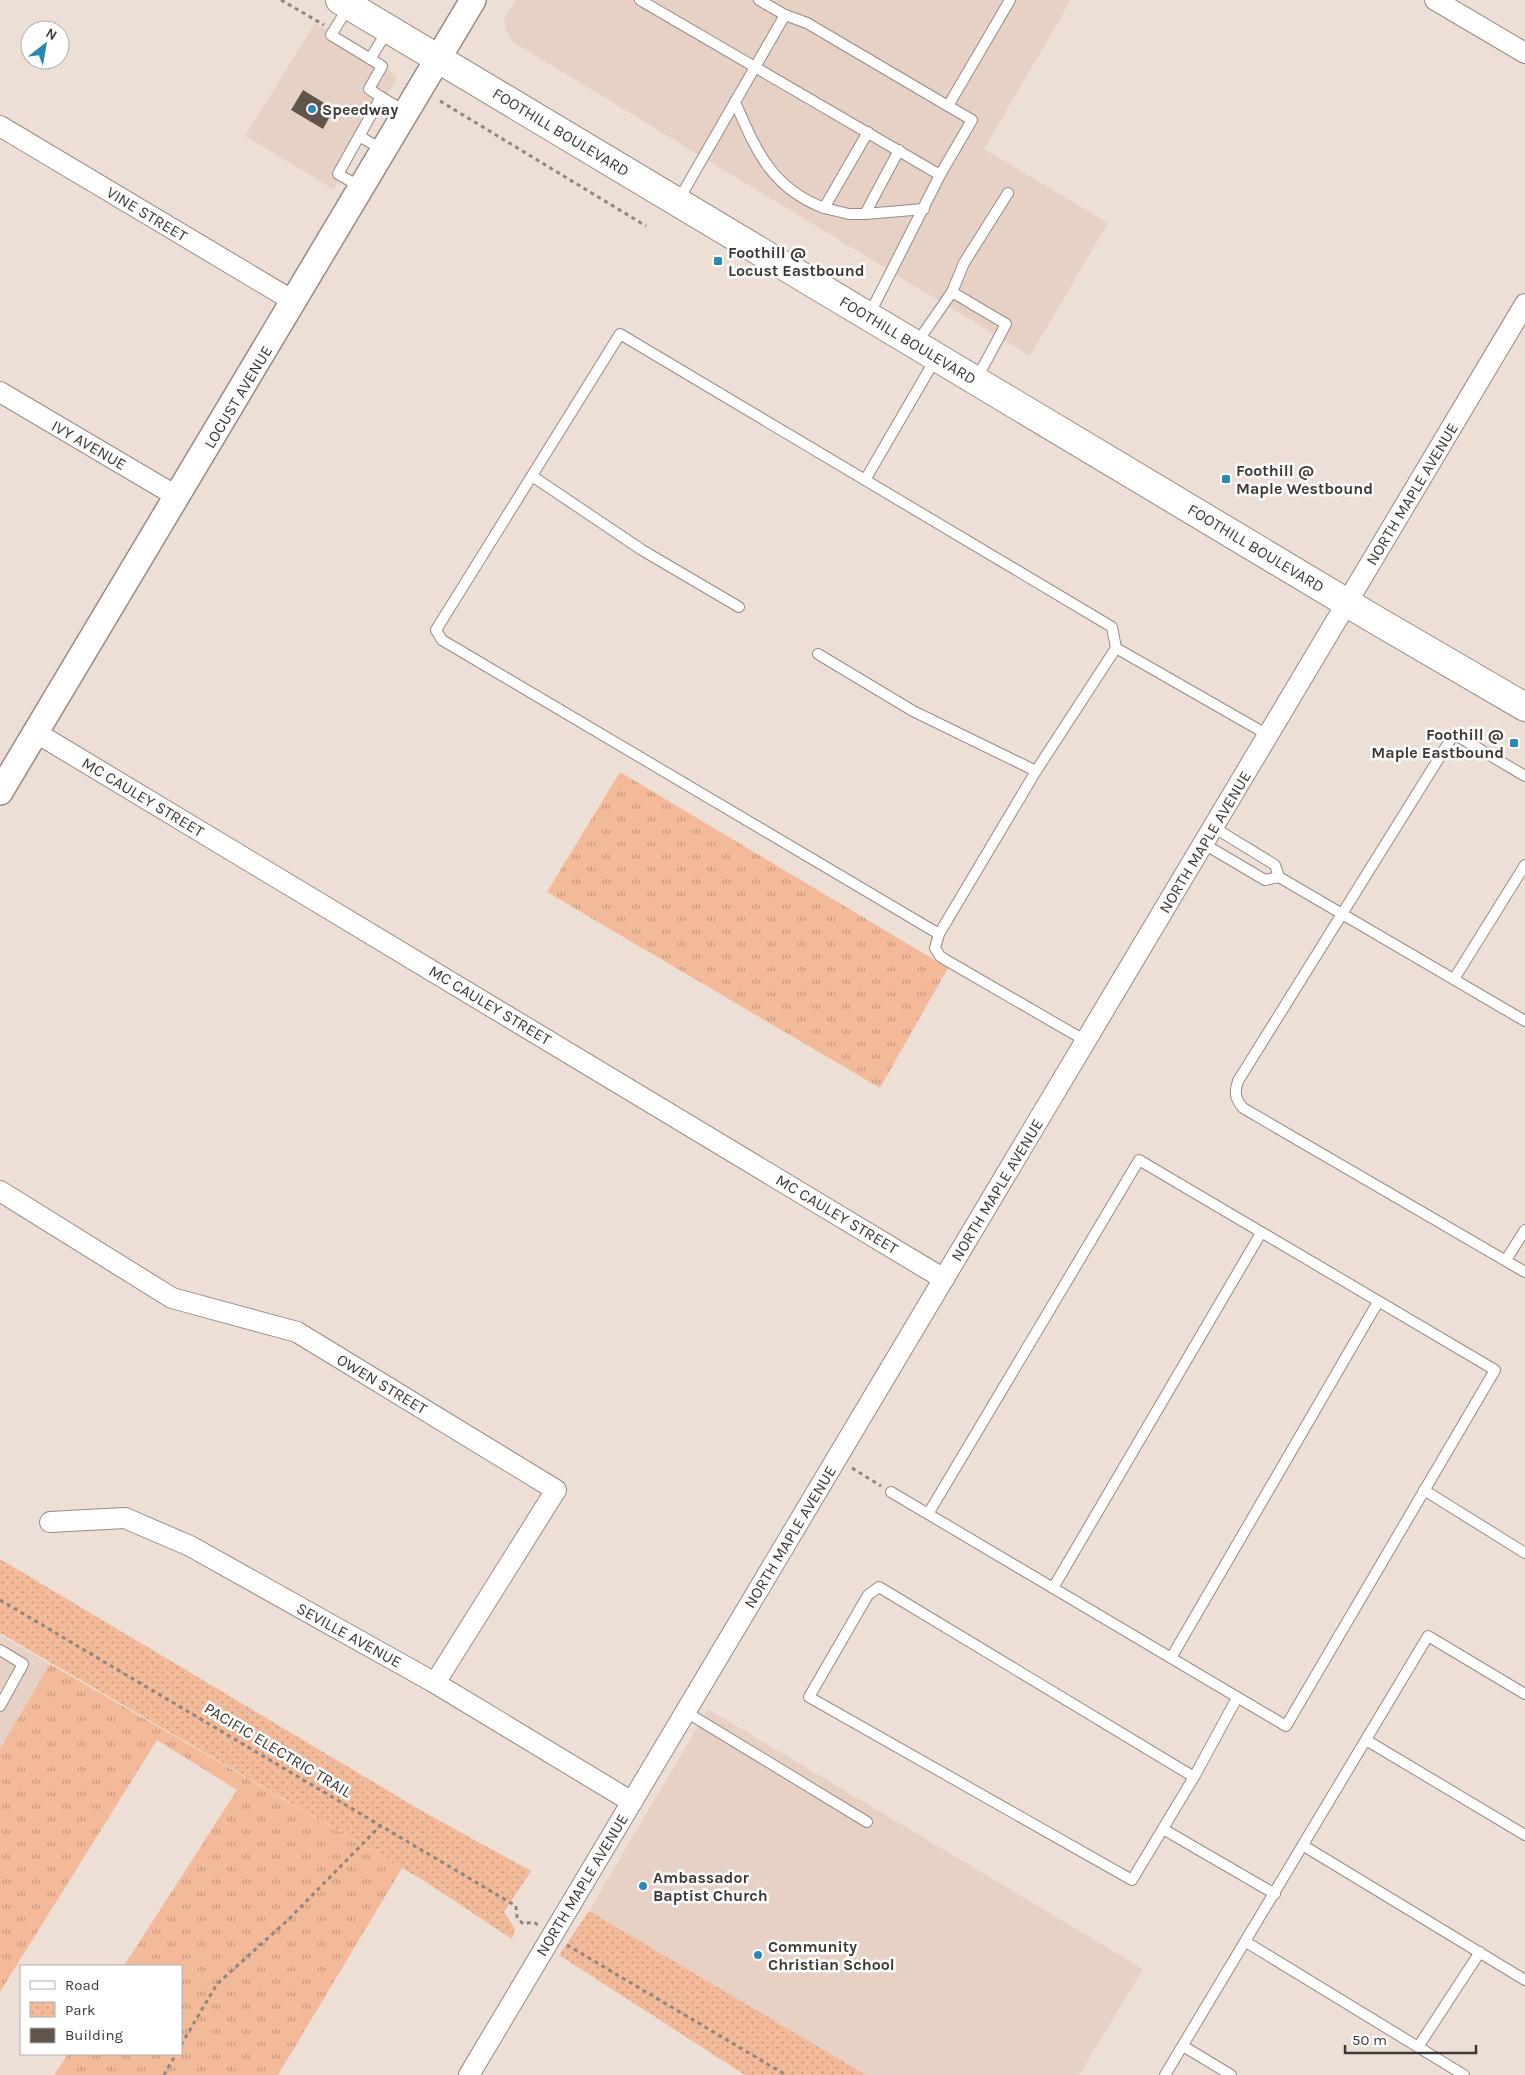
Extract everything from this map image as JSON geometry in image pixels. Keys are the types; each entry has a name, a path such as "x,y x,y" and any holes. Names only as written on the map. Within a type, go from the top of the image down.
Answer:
{"main road":[{"name":"FOOTHILL BOULEVARD","path":"345,3 1525,707"}],"street":[{"name":"LOCUST AVENUE","path":"0,792 178,497 473,0"},
{"path":"1435,0 1525,53"},
{"name":"VINE STREET","path":"0,126 294,302"},
{"name":"NORTH MAPLE AVENUE","path":"469,2075 1525,304"},
{"name":"IVY AVENUE","path":"1,394 178,497"},
{"name":"MC CAULEY STREET","path":"35,732 944,1279"},
{"name":"OWEN STREET","path":"0,1191 172,1298 297,1332 556,1490 435,1684"},
{"name":"SEVILLE AVENUE","path":"50,1522 125,1518 190,1546 435,1684 632,1802"}],"lane":[{"path":"640,0 940,175"},
{"path":"759,0 785,15 807,23 972,120 940,175 869,316"},
{"path":"948,106 1010,0"},
{"path":"345,3 331,35 382,66 369,90 407,112"},
{"path":"677,202 785,15"},
{"path":"370,59 389,29"},
{"path":"362,188 338,174 381,97"},
{"path":"734,102 758,153 780,182 807,202 849,214 924,209"},
{"path":"824,208 868,132"},
{"path":"359,136 384,150"},
{"path":"864,214 899,150"},
{"path":"865,480 926,351 964,263 1008,194"},
{"path":"952,292 1006,324 976,380"},
{"path":"939,934 442,640 436,630 620,334 1112,627 1116,648 1036,771 939,934 935,948 940,956 1086,1041"},
{"path":"532,476 642,550 739,607"},
{"path":"1116,648 1268,735"},
{"path":"818,654 913,711 1036,771"},
{"path":"1525,776 1454,734 1238,1080 1234,1090 1236,1099 1243,1108 1525,1272"},
{"path":"1209,836 1250,850 1275,865 1279,877"},
{"path":"1209,836 1241,865 1265,880 1279,877 1525,1021"},
{"path":"1241,865 1250,850"},
{"path":"1454,979 1525,865"},
{"path":"891,1492 1237,1698 1286,1726 1495,1370 1139,1160 928,1514"},
{"path":"1506,1260 1525,1230"},
{"path":"1053,1588 1261,1233"},
{"path":"1170,1658 1378,1302"},
{"path":"1424,1490 1525,1554"},
{"path":"1194,1777 879,1587 868,1595 809,1697 1132,1880 1194,1777 1237,1698"},
{"path":"1165,2075 1304,1846 1428,1636 1525,1694"},
{"path":"0,1650 22,1664 0,1706"},
{"path":"686,1712 867,1822"},
{"path":"1366,1740 1525,1835"},
{"path":"1162,1829 1275,1894"},
{"path":"1304,1846 1525,1980"},
{"path":"1246,1942 1464,2075"},
{"path":"1418,2047 1480,1952"},
{"path":"1183,2046 1231,2075"}],"path":[{"path":"281,0 317,21"},
{"path":"440,102 646,226"},
{"path":"849,1466 891,1492"},
{"name":"PACIFIC ELECTRIC TRAIL","path":"0,1600 516,1906 517,1917 523,1924 534,1922"},
{"path":"182,2043 216,1984 289,1919 380,1826"},
{"path":"563,1942 786,2075"},
{"path":"164,2075 175,2055"}],"shaded area":[{"path":"516,0 1071,0 984,149 1108,223 1030,356 513,42 506,31 504,20"},
{"path":"315,23 386,66 397,79 333,189 245,136"},
{"path":"0,1635 50,1664 0,1749"},
{"path":"708,1709 1143,1969 1079,2075 866,2075 589,1911"}],"green space":[{"path":"620,772 948,968 880,1088 547,892"},
{"path":"0,1559 422,1811 531,1871 504,1912 515,1929 512,1939 426,1882 0,1633"},
{"path":"50,1664 402,1868 278,2075 54,2075 67,2055 182,2055 182,1965 125,1965 237,1790 157,1740 0,1992 0,1749"},
{"path":"589,1911 866,2075 745,2075 559,1955"}],"building":[{"name":"Speedway","path":"303,90 334,109 323,129 291,110"}],"place":[{"name":"Speedway","path":"312,109"},
{"name":"Foothill @ Locust Eastbound","path":"718,261"},
{"name":"Foothill @ Maple Westbound","path":"1226,479"},
{"name":"Foothill @ Maple Eastbound","path":"1514,743"},
{"name":"Ambassador Baptist Church","path":"643,1886"},
{"name":"Community Christian School","path":"758,1955"}]}
